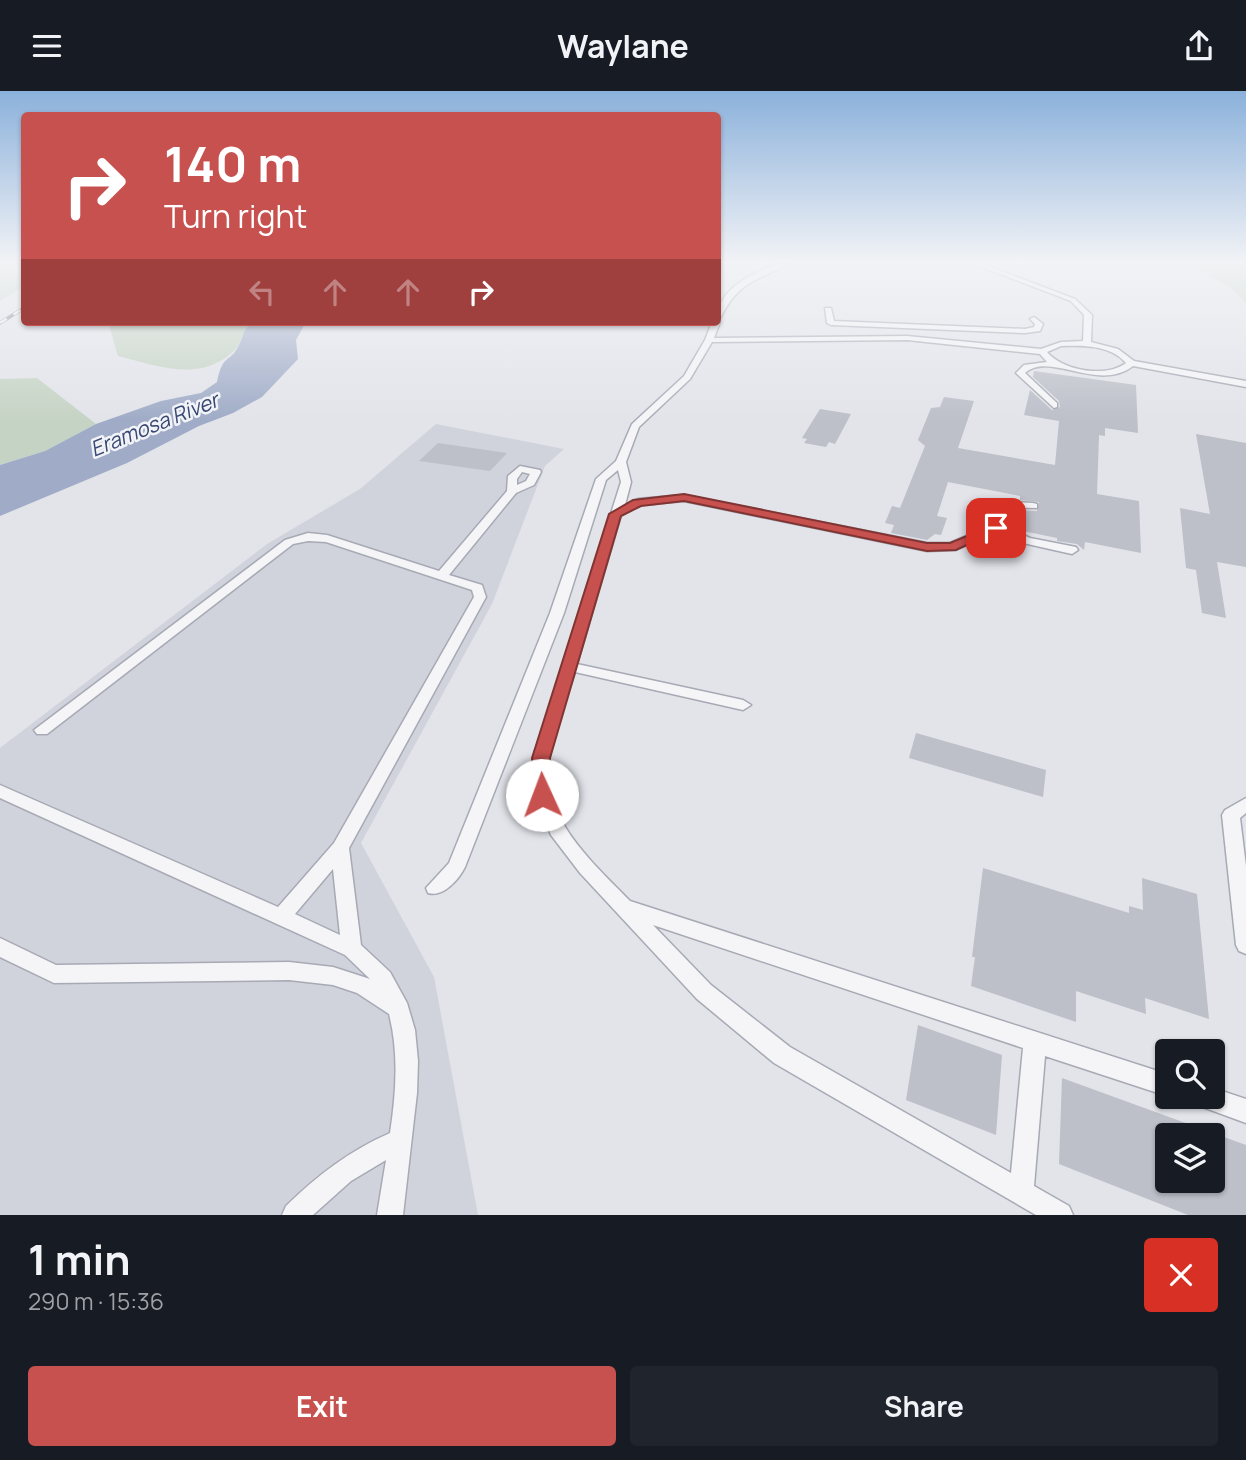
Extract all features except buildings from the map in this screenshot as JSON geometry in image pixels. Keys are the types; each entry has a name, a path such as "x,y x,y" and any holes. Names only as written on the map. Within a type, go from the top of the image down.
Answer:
{"lane":[{"path":"829,315 831,323 996,330 1037,329 1040,324 1034,319"},
{"path":"1087,344 1088,315"},
{"path":"989,317 1005,347"},
{"path":"435,888 456,867 557,613 601,479 621,462 635,426 687,377 714,326"},
{"path":"709,340 896,338 1042,352 1056,345 1087,344 1119,353 1131,363 1246,384"},
{"path":"1042,352 1054,363"},
{"path":"1054,405 1020,373 1027,367 1054,363 1103,373 1118,372 1131,363"},
{"path":"621,462 626,478 541,758 542,795 556,830 586,868 628,909 704,992 782,1055 1060,1215"},
{"path":"442,575 512,491"},
{"path":"615,514 638,502 684,498 927,547 958,545 996,528 1027,541 1072,550"},
{"path":"996,528 998,506 1002,503 1032,506"},
{"path":"42,730 273,551 289,542 308,537 327,539 478,588 480,597 340,848 279,918"},
{"path":"568,666 743,705"},
{"path":"0,791 352,949 384,979 397,1007 406,1047 408,1093 398,1142 390,1215"},
{"path":"1246,804 1231,815 1246,946"},
{"path":"340,848 352,949"},
{"path":"628,909 1155,1081"},
{"path":"0,947 54,974 289,971 333,976 363,986 397,1007"},
{"path":"1021,1192 1035,1042"},
{"path":"1225,1104 1246,1111"},
{"path":"295,1215 328,1182 361,1157 398,1142"}],"shaded area":[{"path":"436,424 564,449 545,466 492,604 361,843 434,977 478,1215 0,1215 0,748 267,544 360,489"}],"green space":[{"path":"109,326 248,326 236,349 223,360 209,366 179,369 118,356"},
{"path":"37,378 96,424 45,451 0,465 0,379"}],"water":[{"name":"Eramosa River","path":"249,326 304,326 296,340 298,359 262,397 127,463 0,516 0,465 45,451 96,424 161,401 201,393 217,382 224,362 236,351"}],"railway":[{"path":"0,323 12,315"}],"route":[{"path":"542,795 541,758 615,514 638,502 684,498 927,547 952,547 996,528"}]}
